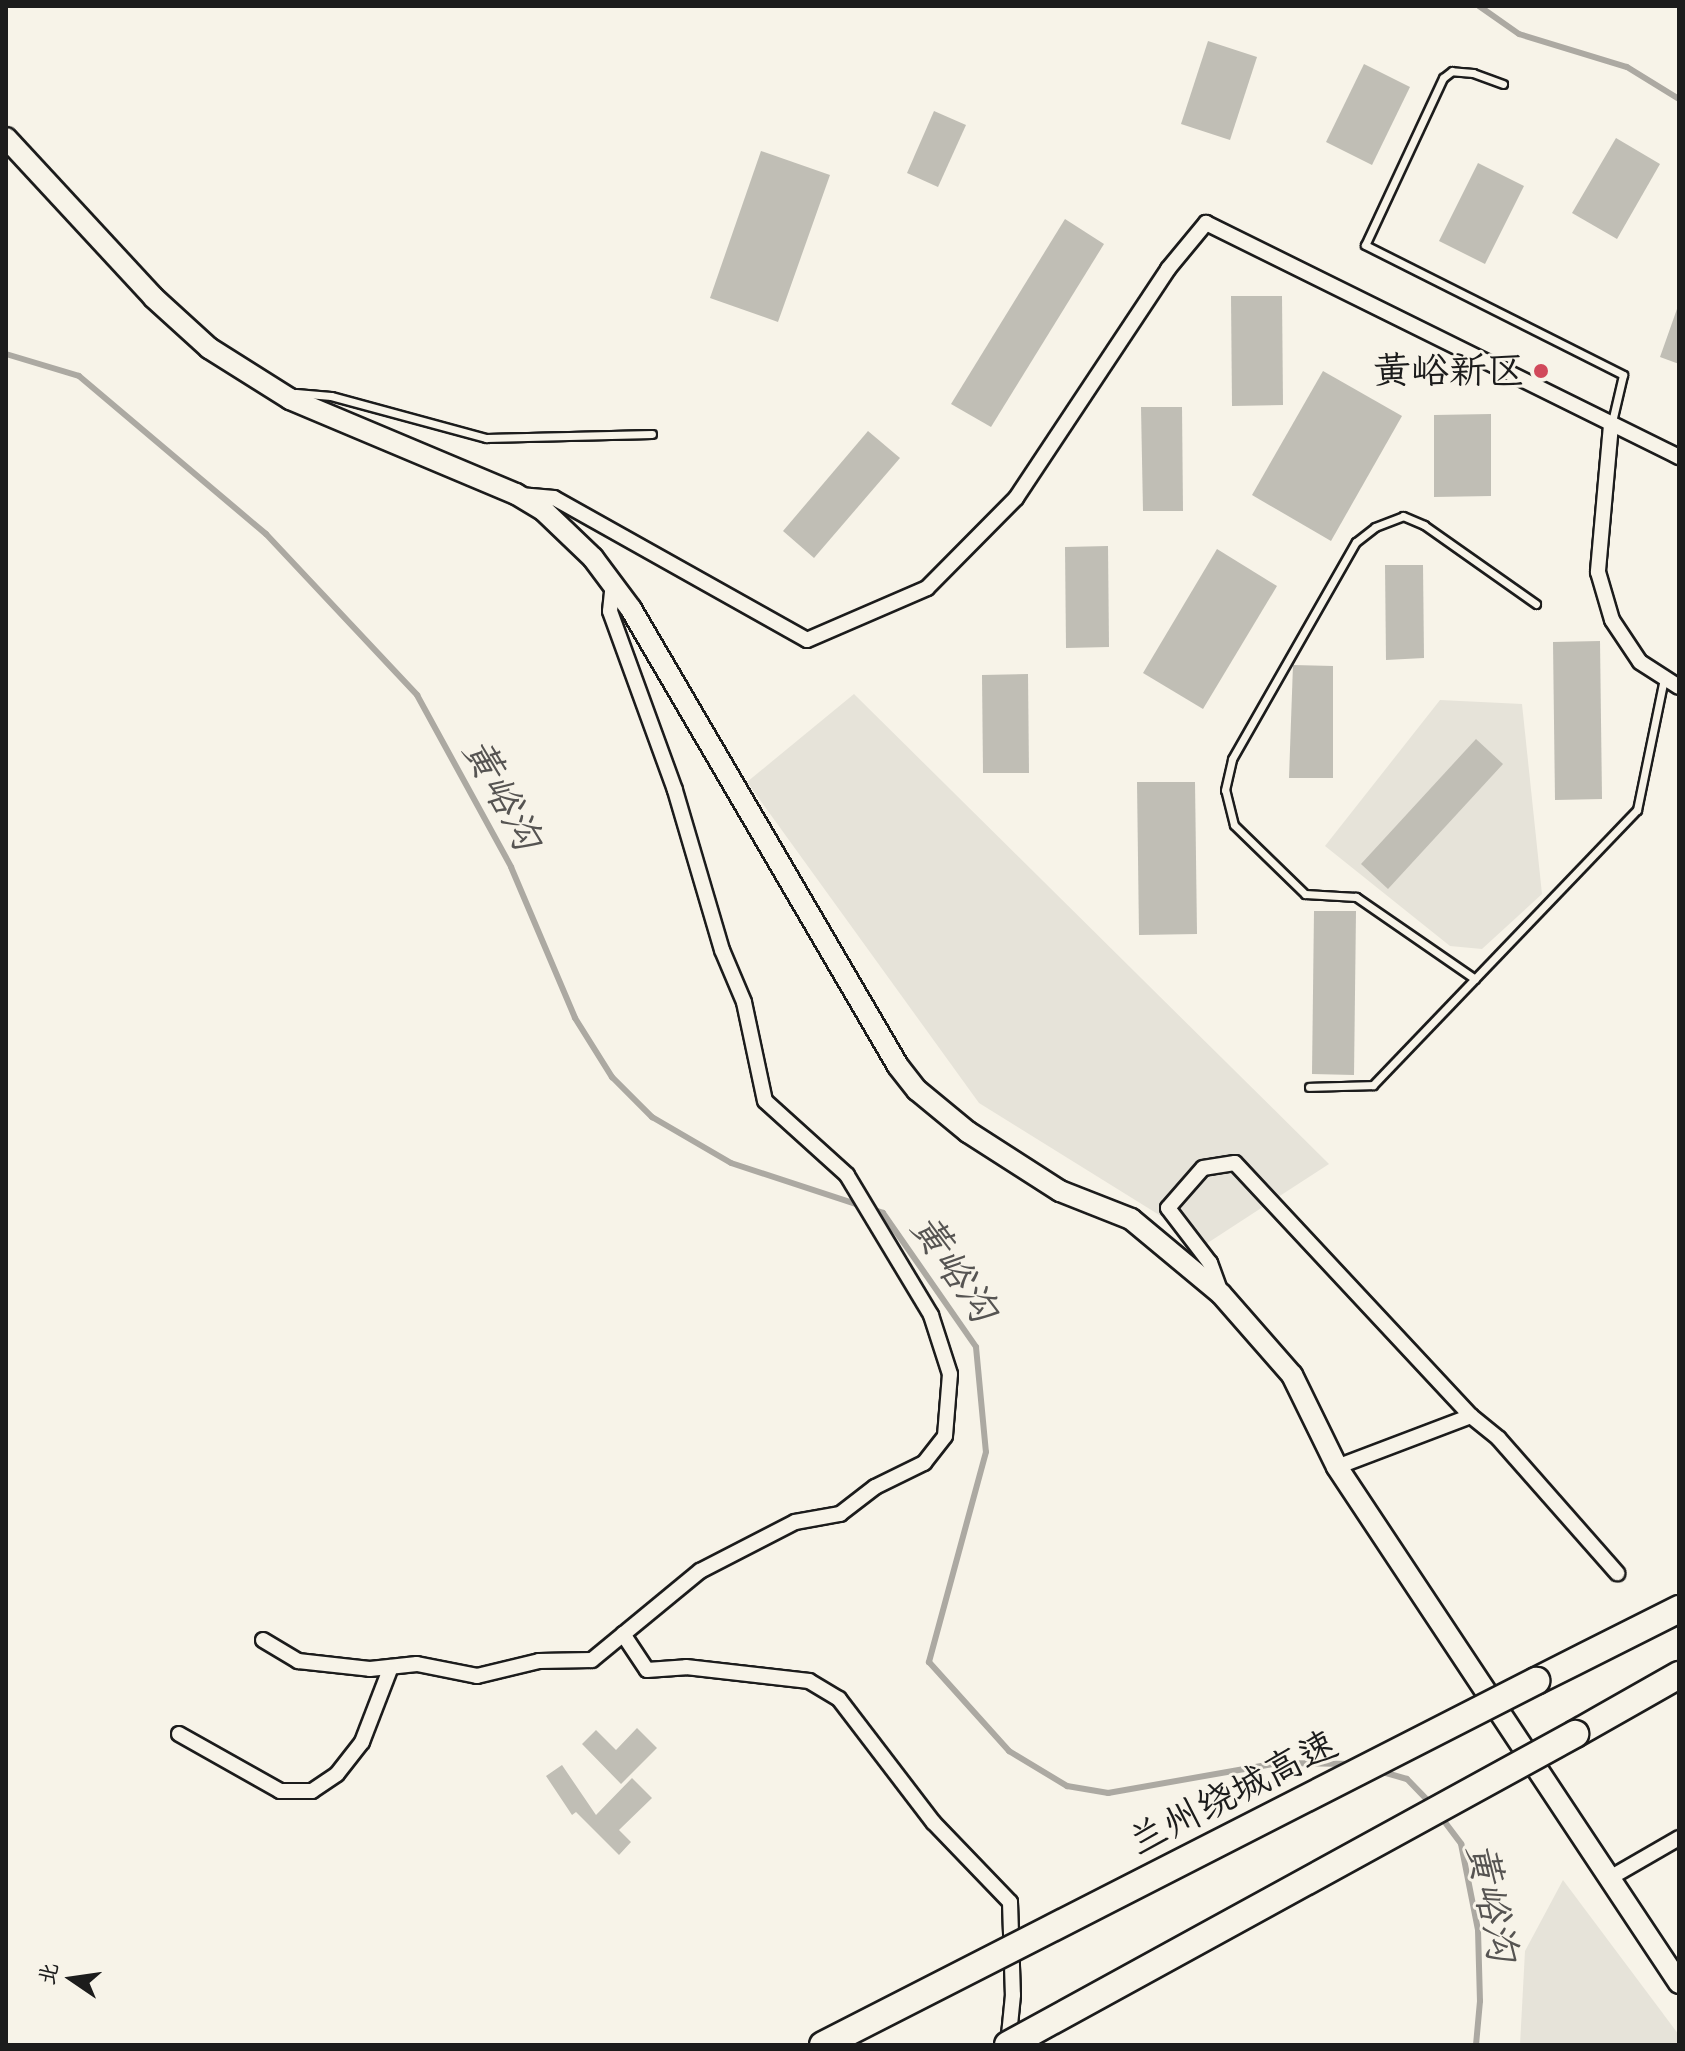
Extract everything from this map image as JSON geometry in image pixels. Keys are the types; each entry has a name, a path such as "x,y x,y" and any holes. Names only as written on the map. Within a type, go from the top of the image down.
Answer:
{"highway":[{"name":"兰州绕城高速","path":"823,2045 1679,1609"},
{"path":"1008,2045 1679,1675"}],"main road":[{"path":"6,138 175,317 209,348 278,392 516,494 568,532 613,583 877,1032 917,1090 968,1132 1060,1191 1131,1219 1221,1294 1292,1375 1337,1467 1679,1983"}],"street":[{"path":"516,494 554,498 807,640 927,588 1016,498 1168,269 1206,223 1679,457"},
{"path":"1611,425 1598,572 1612,620 1640,662 1679,687"},
{"path":"263,1640 298,1661 391,1667 417,1664 477,1676 539,1661 592,1660 700,1571 795,1522 840,1514 938,1452 952,1406 950,1374 931,1315 847,1175 765,1101 744,1002 722,950 675,790 610,611 613,583"},
{"path":"1221,1294 1210,1263 1168,1208 1203,1168 1235,1163 1471,1416 1499,1439 1617,1573"},
{"path":"1337,1467 1471,1416"},
{"path":"623,1634 647,1670 686,1667 809,1681 839,1699 933,1822 1010,1902 1013,1995 1008,2045"},
{"path":"179,1734 280,1791 312,1791 337,1774 362,1742 391,1667"},
{"path":"1608,1879 1679,1838"}],"lane":[{"path":"1503,84 1473,73 1452,71 1443,78 1365,245 1623,375 1611,425"},
{"path":"278,392 331,396 486,438 652,434"},
{"path":"1475,979 1356,897 1305,894 1234,825 1225,790 1232,759 1356,542 1375,527 1403,516 1424,525 1536,604"},
{"path":"1309,1087 1373,1085 1637,810 1664,678"}],"shaded area":[{"path":"854,694 1329,1164 1206,1244 979,1103 747,782"},
{"path":"1440,700 1522,704 1542,894 1482,949 1450,946 1325,846"},
{"path":"1563,1880 1679,2035 1679,2045 1520,2045 1525,1951"}],"building":[{"path":"1208,41 1257,57 1230,140 1181,124"},
{"path":"1364,64 1410,87 1372,165 1326,142"},
{"path":"934,111 966,125 938,187 907,173"},
{"path":"1616,138 1660,164 1617,239 1572,213"},
{"path":"761,151 830,175 778,322 710,298"},
{"path":"1478,163 1524,186 1485,264 1439,241"},
{"path":"1065,219 1104,244 991,427 951,404"},
{"path":"1231,296 1282,296 1283,405 1232,406"},
{"path":"1679,310 1679,364 1660,357"},
{"path":"1323,371 1402,416 1331,541 1252,495"},
{"path":"1141,407 1182,407 1183,511 1143,511"},
{"path":"1491,414 1491,496 1434,497 1434,415"},
{"path":"868,431 900,458 814,558 783,531"},
{"path":"1108,546 1109,647 1066,648 1065,547"},
{"path":"1217,549 1277,586 1203,709 1143,673"},
{"path":"1385,565 1423,565 1424,658 1386,660"},
{"path":"1600,641 1602,799 1555,800 1553,642"},
{"path":"1293,665 1333,666 1333,778 1289,778"},
{"path":"1028,674 1029,773 983,773 982,675"},
{"path":"1476,739 1503,764 1388,889 1361,864"},
{"path":"1137,782 1195,782 1197,934 1139,935"},
{"path":"1314,911 1356,911 1354,1075 1312,1074"},
{"path":"637,1728 657,1748 621,1784 582,1744 596,1730 616,1750"},
{"path":"562,1765 596,1815 632,1778 652,1798 619,1830 631,1842 619,1855 576,1812 572,1815 546,1776"}],"waterway":[{"path":"1479,6 1519,34 1627,67 1679,99"},
{"name":"黄峪沟","path":"6,354 79,376 266,534 417,695 511,867 575,1018 612,1077 652,1117 731,1163 883,1213 976,1347 986,1452 929,1662 1009,1751 1067,1786 1108,1793 1278,1763 1357,1764"},
{"name":"黄峪沟","path":"1379,1771 1407,1779 1432,1805"},
{"name":"黄峪沟","path":"1441,1817 1461,1844 1478,1930 1480,2001 1476,2045"}],"place":[{"name":"黄峪新区","path":"1541,371"}]}
